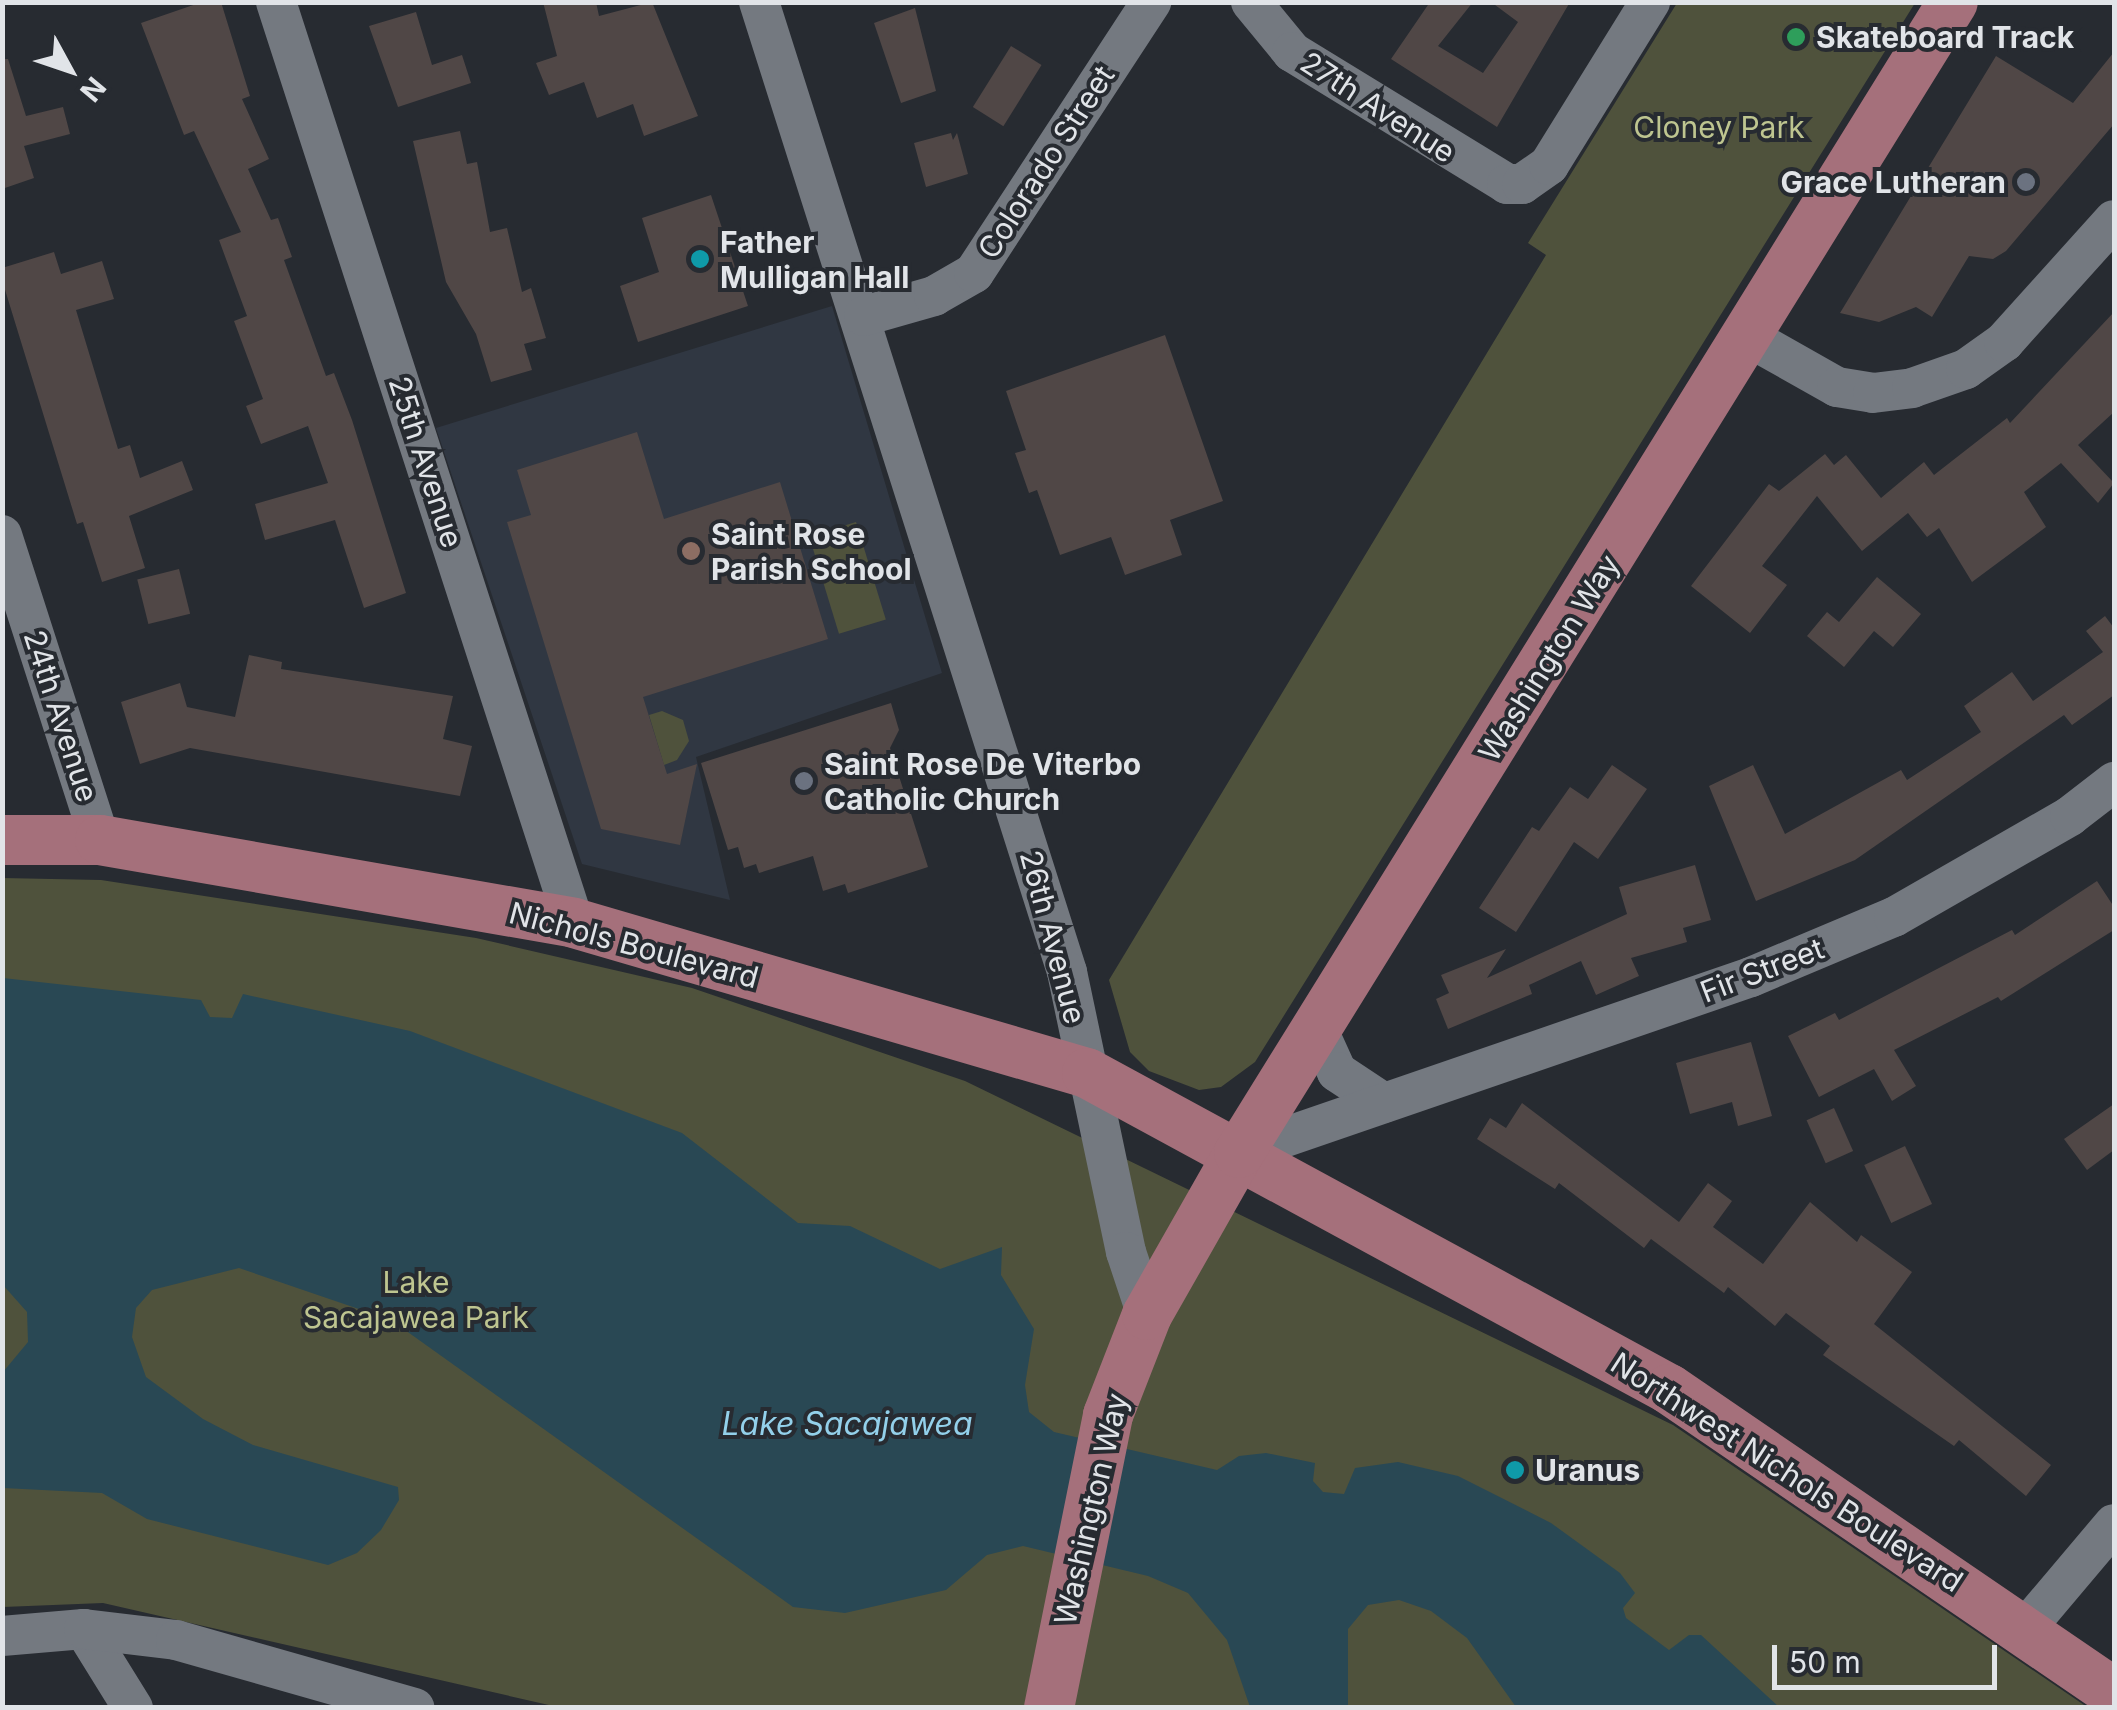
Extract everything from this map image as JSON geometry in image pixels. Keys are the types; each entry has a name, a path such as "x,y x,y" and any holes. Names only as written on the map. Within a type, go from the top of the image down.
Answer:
{"main road":[{"name":"Washington Way","path":"1049,1708 1108,1415 1148,1315 1239,1153 1750,338 1954,2"},
{"name":"Nichols Boulevard","path":"2,840 100,840 574,923 1087,1073 1239,1153"},
{"name":"Northwest Nichols Boulevard","path":"1239,1153 1669,1389 2026,1628 2114,1693"}],"street":[{"name":"25th Avenue","path":"276,2 574,923"},
{"name":"26th Avenue","path":"760,2 864,316 1067,972 1087,1073"},
{"name":"Colorado Street","path":"864,316 934,296 974,273 1151,2"},
{"name":"27th Avenue","path":"1251,2 1292,52 1348,90 1491,179 1522,184 1550,165 1650,2"},
{"path":"1750,338 1837,387 1873,393 1912,388 1966,370 2004,342 2114,220"},
{"name":"24th Avenue","path":"2,536 100,840"},
{"name":"Fir Street","path":"1239,1153 1751,978 1894,917 2070,816 2114,782"},
{"path":"1317,1028 1337,1072 1384,1103"},
{"path":"1087,1073 1126,1252 1148,1315"},
{"path":"2026,1628 2114,1524"},
{"path":"2,1636 84,1629 176,1640 414,1708"},
{"path":"84,1629 133,1708"}],"shaded area":[{"name":"Saint Rose Parish School","path":"832,306 942,673 696,757 730,900 582,864 436,428"}],"green space":[{"name":"Cloney Park","path":"1677,3 1915,3 1255,1062 1221,1087 1199,1090 1149,1071 1130,1052 1109,980 1546,255 1528,243"},
{"path":"856,522 886,620 839,634 809,536"},
{"path":"662,711 683,720 689,741 677,760 664,765 649,715"},
{"name":"Lake Sacajawea Park","path":"2,878 101,880 476,938 692,988 965,1081 1673,1425 2087,1707 562,1708 103,1603 3,1607"}],"water":[{"name":"Lake Sacajawea","path":"3,978 201,1000 210,1017 232,1018 243,994 410,1031 682,1133 798,1223 850,1226 940,1269 1002,1247 1001,1275 1034,1329 1025,1385 1029,1412 1054,1432 1217,1470 1239,1456 1266,1453 1315,1463 1313,1481 1323,1492 1344,1494 1355,1468 1398,1462 1458,1476 1551,1523 1620,1573 1635,1593 1623,1608 1626,1618 1669,1650 1689,1635 1701,1635 1779,1707 1516,1707 1467,1638 1431,1611 1399,1600 1368,1605 1348,1629 1348,1707 1250,1707 1227,1640 1188,1593 1148,1576 1023,1546 987,1555 946,1590 845,1613 793,1607 391,1320 239,1268 152,1290 136,1308 132,1337 146,1377 203,1419 253,1445 398,1487 399,1500 381,1530 357,1553 328,1565 147,1519 102,1493 3,1488 3,1372 28,1342 27,1312 3,1285"}],"building":[{"path":"202,2 221,2 250,96 242,99 269,159 248,169 271,220 278,218 292,257 284,260 326,376 334,373 352,420 406,593 364,608 335,520 265,540 255,504 328,483 308,426 261,444 246,406 263,399 234,321 247,316 219,240 241,232 194,131 184,135 141,23"},
{"path":"543,2 596,2 599,16 652,2 698,116 644,136 633,104 597,118 584,82 549,95 536,63 557,56"},
{"path":"1430,2 1473,2 1438,46 1483,73 1518,22 1491,2 1570,2 1497,127 1391,59"},
{"path":"915,8 936,91 901,103 874,23"},
{"path":"416,12 432,65 462,55 471,83 398,107 369,26"},
{"path":"1011,46 1042,65 1003,126 973,107"},
{"name":"Grace Lutheran","path":"2114,52 2114,124 2006,251 1993,259 1969,256 1932,317 1916,307 1879,322 1840,313 1996,56 2073,103"},
{"path":"2,59 8,59 26,116 63,107 70,134 24,146 34,178 2,189"},
{"path":"460,131 467,164 477,162 490,232 507,228 522,292 531,288 546,338 524,344 532,370 491,382 476,334 446,282 413,141"},
{"path":"951,133 953,140 957,133 968,174 926,187 914,143"},
{"name":"Father Mulligan Hall","path":"711,195 748,306 638,342 620,286 659,272 642,218"},
{"path":"54,252 61,274 102,261 114,299 76,310 118,449 130,445 140,478 182,461 193,490 129,516 145,568 102,582 83,522 77,524 2,280 2,268"},
{"path":"2114,312 2114,412 2078,445 2114,483 2098,503 2061,463 2024,492 2046,527 1972,582 1939,528 1927,537 1908,513 1862,551 1817,496 1762,566 1787,585 1750,633 1691,586 1769,484 1779,491 1825,454 1834,465 1846,455 1881,498 1924,462 1934,475 2007,418 2010,423"},
{"path":"1165,335 1223,501 1170,520 1182,555 1125,575 1111,537 1060,555 1037,490 1029,493 1015,453 1026,450 1006,391"},
{"path":"637,432 664,519 780,482 828,639 643,697 667,774 697,764 680,845 601,829 507,522 531,515 517,470"},
{"path":"179,569 190,614 148,624 137,579"},
{"path":"1877,577 1921,614 1893,647 1874,631 1844,667 1807,636 1827,612 1839,622"},
{"path":"2105,616 2114,628 2114,695 2072,725 2064,715 1855,860 1756,901 1709,786 1753,765 1785,834 1901,770 1907,780 1981,732 1964,706 2012,672 2033,701 2103,652 2086,631"},
{"path":"249,655 282,662 281,669 453,696 443,739 472,746 460,796 190,748 140,764 121,702 180,683 187,707 235,717"},
{"name":"Saint Rose De Viterbo Catholic Church","path":"891,703 899,730 890,748 928,867 848,893 845,884 823,891 813,856 759,873 756,864 744,868 738,847 728,850 701,763"},
{"path":"1612,765 1647,789 1598,859 1574,842 1516,932 1479,908 1532,827 1539,831 1570,787 1588,799"},
{"path":"1695,865 1711,920 1683,928 1687,942 1631,958 1639,976 1596,995 1581,961 1529,985 1532,994 1448,1029 1436,999 1449,993 1441,975 1506,949 1487,978 1627,914 1619,887"},
{"path":"2097,881 2114,907 2114,930 2001,1001 1998,997 1894,1050 1916,1086 1892,1101 1874,1069 1819,1097 1788,1036 1835,1013 1839,1020 2012,930 2015,935"},
{"path":"1751,1042 1772,1116 1738,1126 1732,1102 1690,1114 1676,1063"},
{"path":"1522,1103 1679,1222 1708,1183 1732,1201 1713,1227 1763,1264 1810,1202 1857,1242 1861,1235 1912,1272 1874,1324 2051,1465 2026,1496 1959,1440 1954,1446 1823,1355 1830,1346 1786,1313 1775,1326 1728,1287 1724,1293 1651,1239 1644,1248 1559,1183 1555,1189 1477,1139 1490,1118 1506,1128"},
{"path":"2114,1104 2114,1150 2087,1170 2064,1139"},
{"path":"1834,1108 1853,1151 1826,1163 1807,1120"},
{"path":"1905,1146 1932,1204 1891,1223 1864,1165"}],"place":[{"name":"Skateboard Track","path":"1796,37"},
{"name":"Grace Lutheran","path":"2026,182"},
{"name":"Father Mulligan Hall","path":"700,259"},
{"name":"Saint Rose Parish School","path":"691,551"},
{"name":"Saint Rose De Viterbo Catholic Church","path":"804,781"},
{"name":"Uranus","path":"1515,1470"}]}
